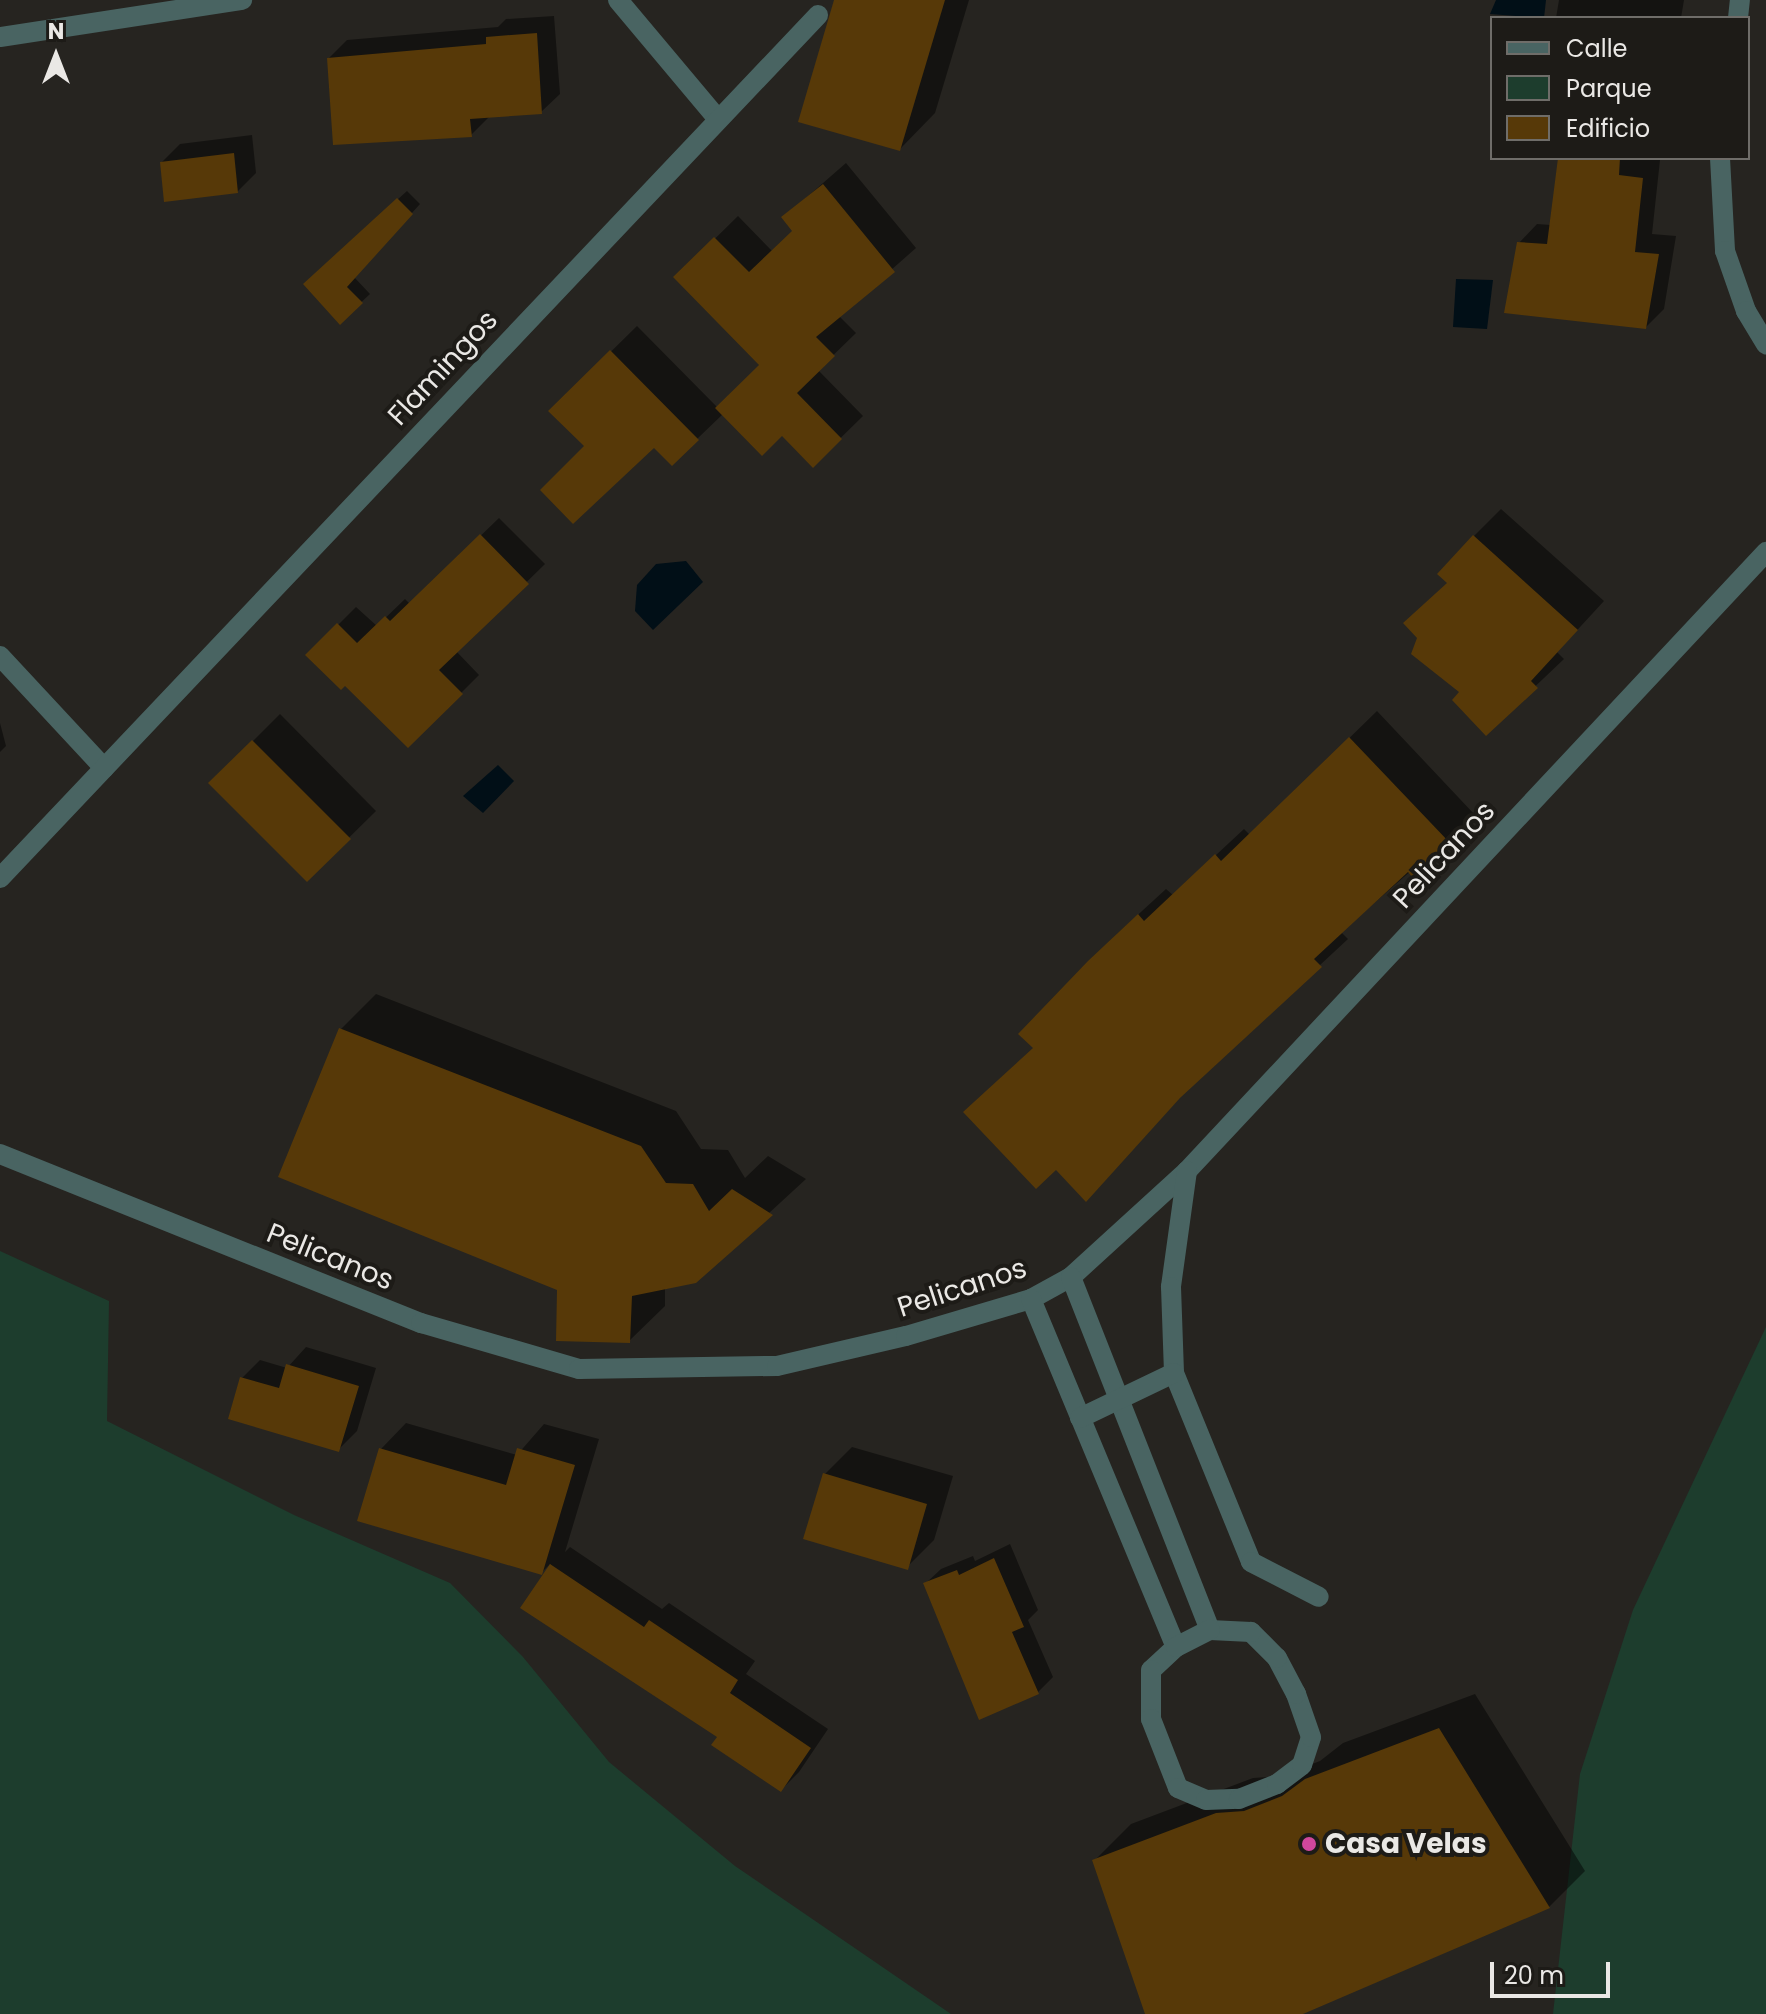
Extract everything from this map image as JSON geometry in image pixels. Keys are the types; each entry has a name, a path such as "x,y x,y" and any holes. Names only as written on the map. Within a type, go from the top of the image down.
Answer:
{"street":[{"path":"0,37 242,0"},
{"path":"618,0 717,118"},
{"name":"Flamingos","path":"0,878 717,118 818,15"},
{"path":"1720,160 1725,251 1746,311 1766,344"},
{"name":"Pelicanos","path":"0,1154 421,1323 579,1369 777,1366 906,1336 1031,1299 1071,1277 1187,1171 1766,552"},
{"path":"0,656 104,768"},
{"path":"1187,1171 1171,1287 1174,1373 1251,1562 1319,1597"},
{"path":"1071,1277 1210,1630"},
{"path":"1031,1299 1176,1647"},
{"path":"1080,1418 1174,1373"},
{"path":"1210,1630 1251,1632 1277,1658 1296,1694 1311,1737 1302,1765 1277,1784 1239,1799 1206,1800 1178,1788 1151,1719 1151,1670 1176,1647 1210,1630"}],"green space":[{"path":"0,1251 109,1301 107,1421 294,1515 450,1583 523,1657 609,1762 735,1866 951,2014 0,2014"},
{"path":"1766,1327 1766,2014 1553,2014 1580,1774 1633,1610"}],"shaded area":[{"path":"1496,0 1546,0 1544,16 1490,14"},
{"path":"1456,279 1493,280 1487,329 1453,327"},
{"path":"686,561 703,582 653,630 635,611 637,585 656,564"},
{"path":"498,765 514,781 483,813 463,796"}],"building":[{"path":"834,0 945,0 900,151 798,122"},
{"path":"537,33 542,114 470,119 472,137 333,145 327,58 486,44 486,37"},
{"path":"234,153 238,193 164,202 160,162"},
{"path":"1558,160 1620,160 1619,175 1643,178 1635,252 1659,254 1646,329 1504,313 1517,242 1547,244"},
{"path":"823,184 895,272 816,337 835,356 797,393 842,439 813,468 782,436 762,456 715,408 759,365 673,277 714,237 749,272 792,231 781,217"},
{"path":"397,198 413,214 347,287 363,303 340,325 303,284"},
{"path":"610,350 699,440 672,466 654,448 573,524 540,490 584,446 548,411"},
{"path":"480,534 529,584 439,670 463,694 408,748 345,686 341,690 305,655 337,623 357,643 385,616 390,621"},
{"path":"1473,535 1578,630 1531,681 1538,688 1486,736 1452,700 1459,692 1411,654 1417,638 1403,623 1447,583 1437,574"},
{"path":"1349,737 1450,843 1413,878 1408,872 1314,959 1322,967 1180,1098 1086,1202 1056,1170 1036,1189 963,1112 1033,1048 1018,1034 1088,961 1138,914 1144,921 1215,854 1221,861"},
{"path":"252,740 351,839 307,882 208,783"},
{"path":"339,1028 641,1146 666,1183 693,1184 709,1211 732,1189 773,1215 696,1283 632,1296 630,1343 556,1341 557,1290 278,1177"},
{"path":"286,1364 359,1386 339,1452 228,1419 240,1377 279,1388"},
{"path":"379,1448 506,1485 517,1448 575,1465 542,1575 357,1521"},
{"path":"823,1473 927,1504 908,1570 803,1539"},
{"path":"994,1558 1024,1627 1012,1632 1039,1694 979,1720 923,1583 957,1570 959,1575"},
{"path":"550,1564 644,1627 649,1620 738,1680 730,1693 811,1748 781,1792 711,1745 717,1737 520,1608"},
{"path":"1439,1728 1550,1908 1303,2014 1145,2014 1092,1860 1216,1813 1244,1811 1282,1796 1305,1779"}],"place":[{"name":"Casa Velas","path":"1309,1844"}]}
